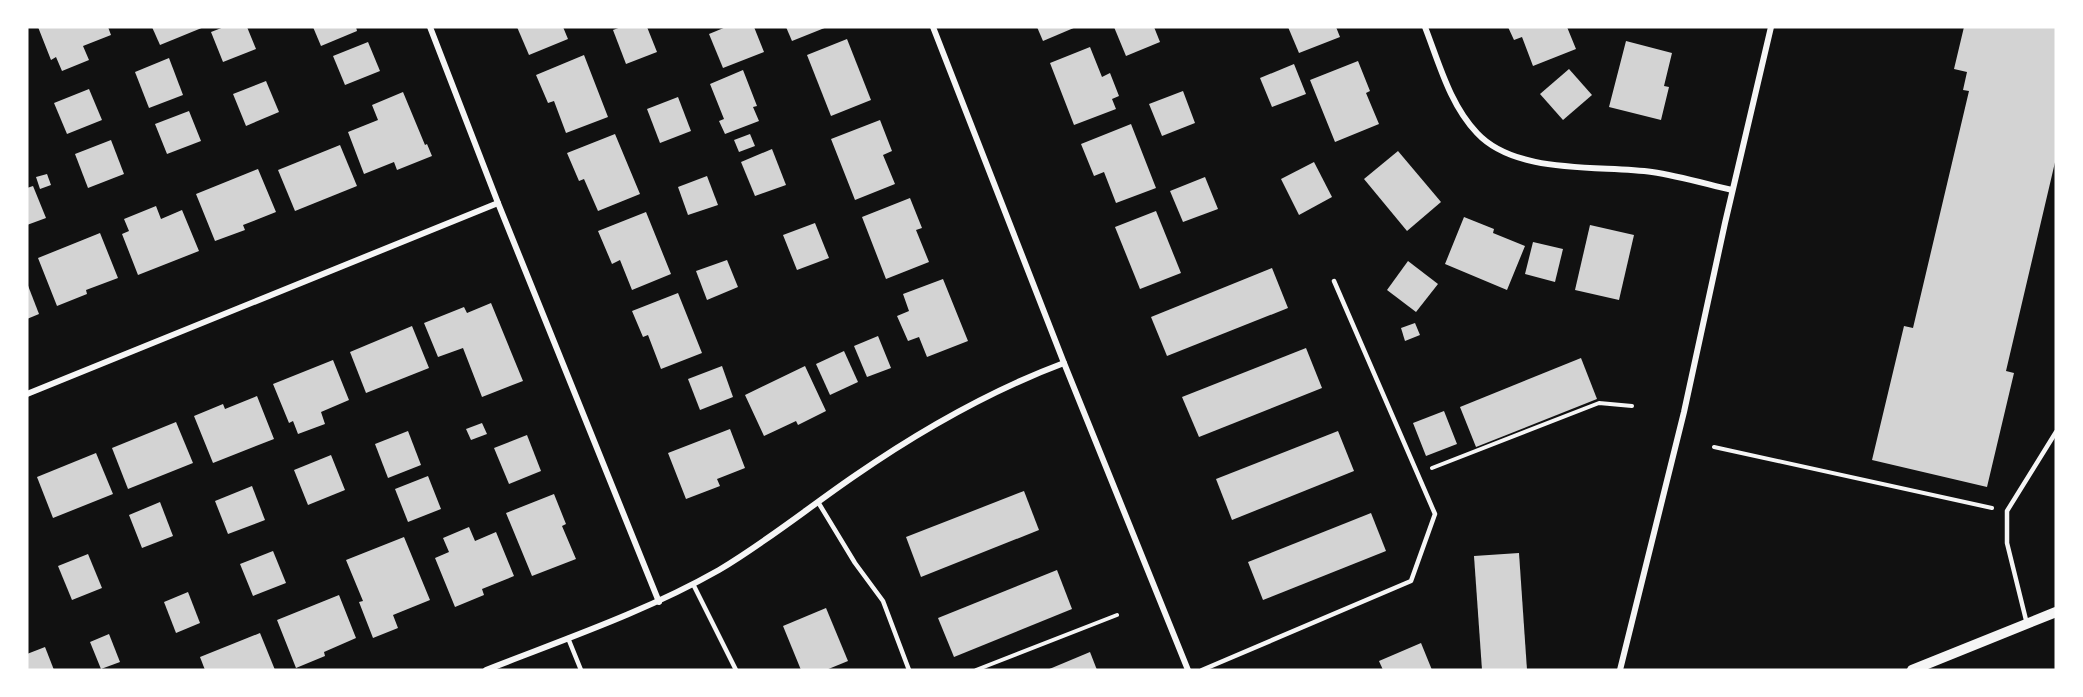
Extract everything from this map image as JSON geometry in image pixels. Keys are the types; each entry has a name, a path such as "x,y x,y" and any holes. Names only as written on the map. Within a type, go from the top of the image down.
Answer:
{"street":[{"path":"430,27 498,203 659,602"},
{"path":"933,27 1064,363 1188,670"},
{"path":"1425,27 1454,100 1477,134 1508,156 1554,165 1652,172 1732,190"},
{"path":"1620,670 1684,412 1732,190 1771,27"},
{"path":"27,394 498,203"},
{"path":"486,670 659,602 693,584 720,569 854,476 963,409 1006,386 1064,363"},
{"path":"1912,670 2056,612"}],"lane":[{"path":"1202,670 1411,581 1435,514 1334,281"},
{"path":"2026,624 2007,543 2007,511 2056,432"},
{"path":"818,502 855,563 883,601 909,670"},
{"path":"693,584 736,670"},
{"path":"568,638 581,670"}],"path":[{"path":"1417,473 1599,403 1632,406"},
{"path":"1714,447 2007,511"},
{"path":"976,670 1117,615"}],"building":[{"path":"38,27 108,27 111,35 83,46 89,60 62,71 56,57 51,60"},
{"path":"152,27 204,27 160,45"},
{"path":"224,27 247,27 256,49 223,62 211,32"},
{"path":"313,27 356,27 357,31 321,46"},
{"path":"517,27 563,27 568,39 529,55"},
{"path":"621,27 647,27 657,52 626,64 613,30"},
{"path":"726,27 754,27 764,52 723,68 709,34"},
{"path":"786,27 827,27 792,41"},
{"path":"1037,27 1076,27 1043,41"},
{"path":"1114,27 1154,27 1160,42 1126,56"},
{"path":"1288,27 1336,27 1340,37 1299,53"},
{"path":"1508,27 1567,27 1576,49 1533,66 1522,37 1514,40"},
{"path":"1964,27 2056,27 2056,158 2006,371 2014,373 1987,487 1872,460 1904,326 1913,328 1969,91 1963,90 1967,72 1954,69"},
{"path":"847,39 871,100 831,116 807,55"},
{"path":"1626,41 1672,53 1664,86 1669,87 1661,120 1609,107"},
{"path":"368,42 380,71 345,85 333,56"},
{"path":"1090,47 1102,77 1110,73 1119,96 1112,99 1116,109 1074,125 1050,63"},
{"path":"584,55 608,117 566,133 554,101 548,103 536,75"},
{"path":"169,58 183,95 149,108 135,72"},
{"path":"1358,61 1370,91 1366,93 1379,124 1335,142 1310,80"},
{"path":"1294,64 1306,94 1272,107 1260,78"},
{"path":"1569,69 1592,95 1563,120 1540,94"},
{"path":"743,70 757,106 753,107 759,121 725,134 719,121 724,119 710,84"},
{"path":"266,81 279,112 246,126 233,94"},
{"path":"89,89 102,120 67,134 54,103"},
{"path":"1183,91 1195,123 1162,136 1149,104"},
{"path":"403,92 425,145 427,144 432,156 397,170 394,162 364,174 348,132 378,120 372,105"},
{"path":"678,97 691,131 660,143 647,109"},
{"path":"189,111 201,141 167,154 155,124"},
{"path":"880,120 892,151 883,155 895,184 855,200 831,139"},
{"path":"1131,124 1156,188 1116,203 1104,172 1094,176 1081,144"},
{"path":"615,134 640,194 598,211 584,179 579,181 567,153"},
{"path":"750,134 755,146 739,152 734,140"},
{"path":"111,140 124,174 88,188 75,154"},
{"path":"340,145 357,186 295,211 278,170"},
{"path":"772,149 786,185 755,196 741,162"},
{"path":"1398,151 1441,202 1407,231 1364,179"},
{"path":"1314,162 1332,197 1299,215 1281,179"},
{"path":"258,169 276,212 243,225 245,230 215,241 196,194"},
{"path":"47,174 51,185 40,189 36,177"},
{"path":"707,176 718,205 688,215 678,187"},
{"path":"1205,177 1218,209 1183,222 1170,191"},
{"path":"33,186 46,218 27,225 27,188"},
{"path":"910,198 922,228 916,230 929,262 886,279 862,217"},
{"path":"156,206 161,219 182,210 199,251 138,275 122,234 129,231 124,219"},
{"path":"1156,211 1181,273 1140,289 1115,227"},
{"path":"646,212 671,274 632,290 620,260 612,264 598,231"},
{"path":"1464,217 1494,229 1493,233 1525,246 1507,290 1445,264"},
{"path":"815,223 829,258 797,270 783,235"},
{"path":"1590,225 1634,235 1619,300 1575,290"},
{"path":"100,233 118,278 86,290 87,294 57,306 38,258"},
{"path":"1533,242 1563,249 1555,282 1525,274"},
{"path":"727,260 738,287 707,300 696,271"},
{"path":"1408,261 1438,284 1416,312 1387,290"},
{"path":"1272,268 1288,308 1167,356 1151,317"},
{"path":"943,279 968,341 927,357 919,337 908,341 897,316 909,311 903,294"},
{"path":"27,283 39,314 27,319"},
{"path":"678,293 702,353 661,369 648,335 643,337 632,311"},
{"path":"491,303 523,381 482,397 463,348 438,357 424,323 464,307 467,313"},
{"path":"1415,323 1420,335 1405,341 1401,328"},
{"path":"412,326 429,368 366,393 350,352"},
{"path":"878,336 891,368 867,377 854,346"},
{"path":"1306,348 1322,388 1199,437 1182,397"},
{"path":"844,351 858,382 830,395 816,364"},
{"path":"1581,358 1597,399 1476,447 1460,407"},
{"path":"333,360 349,400 321,412 325,424 298,434 293,421 289,423 273,384"},
{"path":"722,366 733,397 700,410 688,379"},
{"path":"805,366 826,411 798,425 796,421 764,436 745,395"},
{"path":"257,396 274,439 213,463 194,416 223,404 225,409"},
{"path":"1444,411 1457,444 1426,456 1413,423"},
{"path":"176,422 193,463 128,489 112,448"},
{"path":"482,423 487,434 471,440 466,429"},
{"path":"730,429 745,468 717,479 720,486 686,499 668,453"},
{"path":"408,431 421,465 388,478 375,444"},
{"path":"1338,431 1354,471 1232,520 1216,479"},
{"path":"527,435 541,471 509,484 494,448"},
{"path":"96,453 113,494 53,518 37,477"},
{"path":"331,455 345,490 308,505 294,470"},
{"path":"428,476 441,509 408,522 395,489"},
{"path":"252,486 265,520 228,534 215,501"},
{"path":"1024,491 1039,530 921,577 906,537"},
{"path":"554,494 566,524 562,526 576,559 532,576 506,513"},
{"path":"160,502 173,536 142,548 129,515"},
{"path":"1371,513 1386,551 1263,600 1248,562"},
{"path":"469,527 475,541 496,532 514,576 482,589 484,595 455,607 435,558 449,552 443,538"},
{"path":"404,537 430,600 393,615 398,628 373,638 359,602 363,601 346,560"},
{"path":"273,551 286,583 253,596 240,564"},
{"path":"1519,553 1527,670 1482,670 1474,556"},
{"path":"88,554 102,588 72,600 58,566"},
{"path":"1057,570 1072,609 954,657 938,618"},
{"path":"188,592 200,623 176,633 164,602"},
{"path":"339,595 356,638 324,652 325,656 296,668 277,620"},
{"path":"826,608 848,661 826,670 801,670 783,626"},
{"path":"260,633 275,670 205,670 200,657"},
{"path":"109,634 120,662 101,669 90,642"},
{"path":"1421,643 1432,670 1383,670 1379,661"},
{"path":"45,647 54,670 27,670 27,654"},
{"path":"1090,652 1097,670 1047,670"}]}
